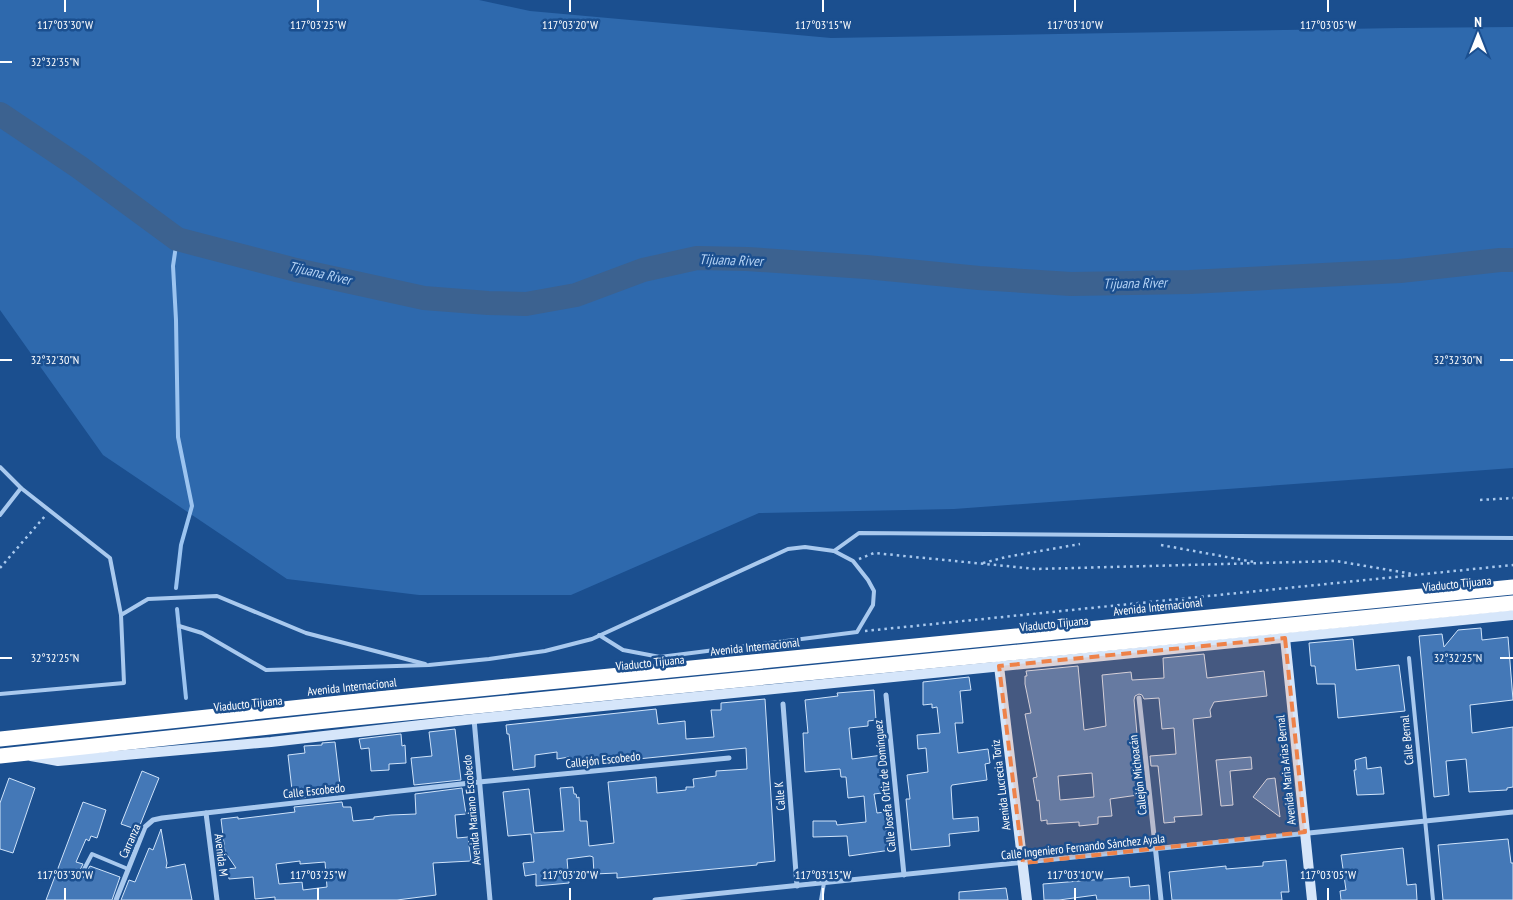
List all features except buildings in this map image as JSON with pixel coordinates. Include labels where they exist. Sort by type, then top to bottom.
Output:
[{"type":"highway","name":"Avenida Internacional","points":[[0,739],[1513,586]]},
{"type":"highway","name":"Viaducto Tijuana","points":[[0,744],[1513,594]]},
{"type":"highway","name":"Viaducto Tijuana","points":[[0,750],[1513,601]]},
{"type":"highway","points":[[0,756],[345,719],[1513,601]]},
{"type":"main road","points":[[20,754],[58,761],[271,742],[474,719],[1513,615]]},
{"type":"main road","name":"Avenida Maria Arias Bernal","points":[[1285,638],[1312,900]]},
{"type":"main road","name":"Avenida Lucrecia Toriz","points":[[999,666],[1027,900]]},
{"type":"street","name":"Calle Josefa Ortiz de Domínguez","points":[[886,695],[904,875]]},
{"type":"street","name":"Callejón Michoacán","points":[[1139,698],[1161,900]]},
{"type":"street","name":"Calle K","points":[[783,704],[798,886]]},
{"type":"street","name":"Avenida Mariano Escobedo","points":[[474,719],[490,900]]},
{"type":"street","name":"Callejón Escobedo","points":[[479,782],[729,758]]},
{"type":"street","name":"Calle Escobedo","points":[[153,820],[479,782]]},
{"type":"street","name":"Calle Ingeniero Fernando Sánchez Ayala","points":[[655,900],[683,899],[1305,832],[1513,812]]},
{"type":"street","name":"Avenida M","points":[[206,813],[217,900]]},
{"type":"street","name":"Carranza","points":[[116,900],[145,827],[153,820]]},
{"type":"lane","points":[[0,467],[21,488],[110,558],[121,615],[124,682],[0,694]]},
{"type":"lane","points":[[0,515],[21,488]]},
{"type":"lane","points":[[834,551],[859,533],[1513,538]]},
{"type":"lane","points":[[179,626],[202,633],[266,670],[429,665],[545,651],[599,635],[788,549],[805,547],[834,551],[853,561],[874,591],[872,605],[857,632],[660,657],[624,650],[599,635]]},
{"type":"lane","points":[[121,615],[148,599],[217,596],[306,633],[429,665]]},
{"type":"lane","name":"Calle Bernal","points":[[1409,658],[1433,900]]},
{"type":"lane","points":[[81,876],[92,854],[128,870]]},
{"type":"lane","points":[[821,900],[824,883]]},
{"type":"path","points":[[1480,500],[1513,498]]},
{"type":"path","points":[[0,568],[49,510]]},
{"type":"path","points":[[982,564],[1006,556],[1089,542]]},
{"type":"path","points":[[1158,544],[1258,563]]},
{"type":"path","points":[[853,561],[874,553],[1036,569],[1336,562],[1418,574]]},
{"type":"path","points":[[857,632],[1513,565]]},
{"type":"highlighted area","points":[[1285,638],[1305,832],[1023,863],[999,666]]},
{"type":"shaded area","points":[[0,0],[479,0],[530,11],[831,38],[1513,27],[1513,468],[954,509],[759,513],[571,595],[419,595],[287,579],[103,455],[0,310]]},
{"type":"waterway","name":"Tijuana River","points":[[0,114],[79,167],[177,239],[296,270],[424,298],[526,304],[576,295],[643,270],[697,258],[747,259],[866,267],[979,278],[1071,284],[1190,282],[1400,271],[1513,260]]},
{"type":"waterway","points":[[176,588],[181,545],[192,506],[178,437],[173,266],[177,239]]},
{"type":"waterway","points":[[177,609],[186,698]]}]
